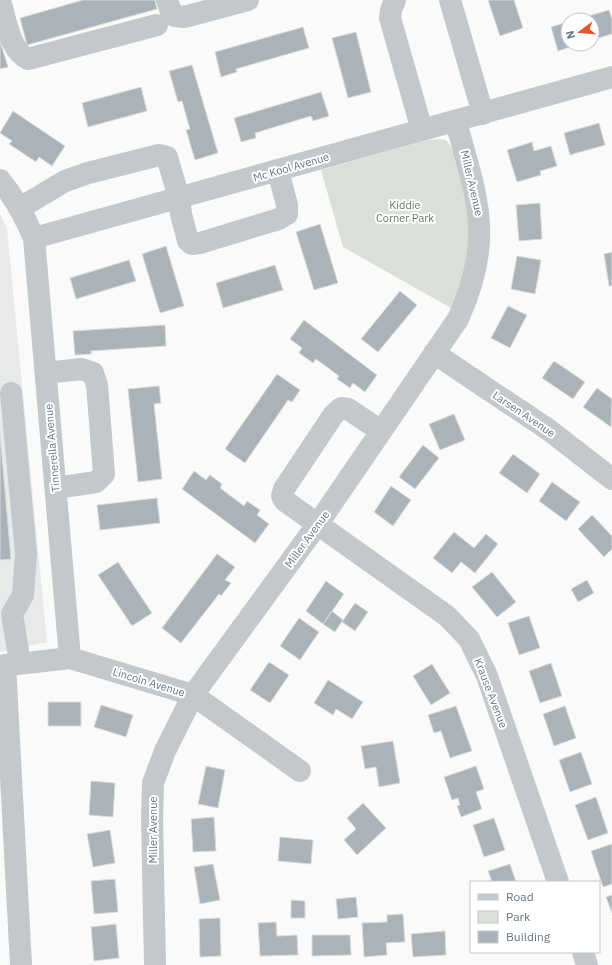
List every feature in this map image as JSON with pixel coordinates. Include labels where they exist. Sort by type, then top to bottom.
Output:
[{"type":"street","points":[[0,0],[15,49],[20,56],[28,59],[157,25]]},
{"type":"street","points":[[167,0],[170,9],[175,16],[184,17],[248,0]]},
{"type":"street","points":[[395,0],[390,18],[422,130]]},
{"type":"street","points":[[450,0],[483,114]]},
{"type":"street","name":"Mc Kool Avenue","points":[[34,238],[422,130],[456,122],[612,77]]},
{"type":"street","name":"Miller Avenue","points":[[155,965],[152,818],[153,783],[165,751],[193,695],[317,526],[458,319],[469,295],[480,247],[480,219],[475,190],[456,122]]},
{"type":"street","points":[[20,208],[65,181],[88,173],[159,155],[167,157],[180,198],[181,214],[188,241],[192,244],[200,243],[279,220],[287,214],[287,205],[278,171]]},
{"type":"street","points":[[0,180],[11,193],[20,208],[34,238]]},
{"type":"street","name":"Tinnerella Avenue","points":[[34,238],[70,658]]},
{"type":"street","name":"Larsen Avenue","points":[[434,353],[549,430],[612,478]]},
{"type":"street","points":[[46,373],[81,369],[93,373],[97,385],[104,459],[104,474],[96,482],[56,488]]},
{"type":"street","points":[[11,393],[26,554],[23,595],[12,614],[8,665],[5,757],[21,965]]},
{"type":"street","name":"Krause Avenue","points":[[381,431],[348,409],[341,408],[334,414],[288,482],[282,496],[285,501],[317,526],[447,616],[469,640],[487,676],[558,881]]},
{"type":"street","name":"Lincoln Avenue","points":[[8,665],[70,658],[193,695],[300,771]]},
{"type":"street","points":[[582,953],[587,965]]},
{"type":"shaded area","points":[[0,214],[7,229],[47,642],[0,652]]},
{"type":"green space","name":"Kiddie Corner Park","points":[[427,140],[446,140],[454,151],[470,211],[469,266],[451,308],[343,247],[321,170]]},
{"type":"building","points":[[83,0],[155,0],[157,9],[27,45],[20,18]]},
{"type":"building","points":[[488,0],[514,0],[523,28],[500,36]]},
{"type":"building","points":[[609,10],[612,19],[612,34],[600,38],[600,13]]},
{"type":"building","points":[[560,24],[560,50],[558,51],[551,27]]},
{"type":"building","points":[[303,27],[309,48],[236,69],[237,72],[221,77],[215,52]]},
{"type":"building","points":[[356,32],[371,92],[348,98],[332,38]]},
{"type":"building","points":[[0,41],[8,67],[0,69]]},
{"type":"building","points":[[192,65],[218,153],[195,160],[186,130],[190,129],[182,101],[178,102],[169,71]]},
{"type":"building","points":[[141,87],[147,111],[88,127],[82,103]]},
{"type":"building","points":[[321,92],[329,116],[313,121],[311,116],[255,133],[256,138],[241,142],[234,118]]},
{"type":"building","points":[[13,111],[65,146],[52,166],[39,157],[36,162],[9,144],[12,141],[0,133]]},
{"type":"building","points":[[599,123],[605,145],[570,155],[564,133]]},
{"type":"building","points":[[532,142],[534,151],[551,146],[557,166],[540,171],[541,175],[517,182],[507,150]]},
{"type":"building","points":[[540,203],[542,239],[519,241],[516,205]]},
{"type":"building","points":[[320,224],[338,283],[314,290],[296,232]]},
{"type":"building","points":[[166,246],[184,306],[160,313],[142,254]]},
{"type":"building","points":[[612,252],[612,286],[609,286],[604,254]]},
{"type":"building","points":[[517,256],[541,260],[535,294],[511,289]]},
{"type":"building","points":[[129,260],[136,281],[76,299],[70,278]]},
{"type":"building","points":[[275,265],[283,290],[223,308],[216,283]]},
{"type":"building","points":[[400,291],[417,305],[378,352],[361,339]]},
{"type":"building","points":[[508,306],[527,315],[510,348],[491,338]]},
{"type":"building","points":[[304,320],[377,375],[365,392],[353,383],[350,388],[337,379],[339,376],[316,359],[313,363],[299,353],[302,348],[290,339]]},
{"type":"building","points":[[165,325],[166,346],[91,351],[91,354],[75,355],[73,331]]},
{"type":"building","points":[[554,361],[585,382],[573,399],[542,378]]},
{"type":"building","points":[[277,374],[300,390],[292,402],[288,400],[245,463],[225,449]]},
{"type":"building","points":[[159,386],[161,403],[154,404],[162,479],[138,482],[128,389]]},
{"type":"building","points":[[597,388],[612,399],[611,427],[583,407]]},
{"type":"building","points":[[454,414],[465,440],[440,450],[429,424]]},
{"type":"building","points":[[0,433],[11,559],[0,560]]},
{"type":"building","points":[[423,445],[439,458],[415,489],[399,477]]},
{"type":"building","points":[[513,454],[540,474],[527,493],[499,473]]},
{"type":"building","points":[[194,471],[206,480],[210,475],[222,484],[220,488],[244,506],[247,501],[260,510],[257,515],[269,524],[255,543],[182,489]]},
{"type":"building","points":[[552,482],[580,502],[566,521],[539,501]]},
{"type":"building","points":[[391,486],[411,500],[393,526],[374,512]]},
{"type":"building","points":[[157,498],[160,523],[100,530],[97,505]]},
{"type":"building","points":[[592,515],[612,536],[612,549],[604,557],[578,529]]},
{"type":"building","points":[[454,532],[474,548],[486,534],[498,544],[475,573],[461,562],[452,573],[433,558]]},
{"type":"building","points":[[217,554],[235,567],[225,580],[231,583],[221,596],[219,594],[181,643],[162,628]]},
{"type":"building","points":[[118,562],[152,613],[132,626],[98,575]]},
{"type":"building","points":[[492,572],[516,602],[497,617],[472,587]]},
{"type":"building","points":[[587,580],[594,593],[578,602],[571,589]]},
{"type":"building","points":[[326,581],[344,594],[323,624],[306,611]]},
{"type":"building","points":[[355,603],[368,612],[355,631],[342,622]]},
{"type":"building","points":[[332,611],[343,620],[335,632],[323,624]]},
{"type":"building","points":[[529,616],[540,648],[519,655],[508,623]]},
{"type":"building","points":[[299,618],[319,632],[300,660],[280,646]]},
{"type":"building","points":[[269,662],[289,675],[270,703],[250,690]]},
{"type":"building","points":[[551,663],[562,696],[540,703],[529,671]]},
{"type":"building","points":[[432,664],[450,693],[431,705],[413,676]]},
{"type":"building","points":[[328,680],[363,702],[352,719],[336,709],[333,715],[314,703]]},
{"type":"building","points":[[48,702],[81,702],[81,726],[48,726]]},
{"type":"building","points":[[101,705],[133,715],[126,737],[94,727]]},
{"type":"building","points":[[456,706],[472,751],[450,758],[441,731],[434,733],[428,715]]},
{"type":"building","points":[[565,706],[576,738],[554,746],[543,714]]},
{"type":"building","points":[[393,741],[400,783],[379,787],[376,767],[365,769],[361,746]]},
{"type":"building","points":[[581,752],[592,784],[570,792],[559,760]]},
{"type":"building","points":[[206,766],[225,770],[218,808],[198,804]]},
{"type":"building","points":[[476,766],[484,789],[476,792],[482,809],[461,817],[457,806],[460,805],[458,798],[452,800],[444,777]]},
{"type":"building","points":[[91,781],[115,783],[113,817],[89,815]]},
{"type":"building","points":[[596,797],[608,833],[588,840],[575,805]]},
{"type":"building","points":[[363,803],[386,828],[357,855],[344,840],[356,829],[347,818]]},
{"type":"building","points":[[214,817],[216,851],[193,852],[191,819]]},
{"type":"building","points":[[494,818],[505,850],[484,857],[473,825]]},
{"type":"building","points":[[110,830],[115,863],[93,867],[87,834]]},
{"type":"building","points":[[280,837],[313,840],[311,864],[278,861]]},
{"type":"building","points":[[612,844],[612,884],[603,887],[591,851]]},
{"type":"building","points":[[213,864],[220,900],[200,904],[194,867]]},
{"type":"building","points":[[510,864],[516,881],[492,881],[488,871]]},
{"type":"building","points":[[115,879],[118,912],[94,914],[91,881]]},
{"type":"building","points":[[612,895],[612,913],[606,897]]},
{"type":"building","points":[[356,897],[358,917],[338,919],[336,899]]},
{"type":"building","points":[[291,900],[305,901],[305,918],[291,918]]},
{"type":"building","points":[[403,914],[405,942],[386,943],[387,955],[364,957],[362,923],[387,922],[387,915]]},
{"type":"building","points":[[220,918],[221,956],[200,957],[199,919]]},
{"type":"building","points":[[276,922],[277,936],[297,935],[298,955],[260,956],[258,923]]},
{"type":"building","points":[[116,924],[119,958],[94,961],[91,927]]},
{"type":"building","points":[[445,931],[446,955],[413,957],[411,934]]},
{"type":"building","points":[[312,935],[350,935],[351,955],[312,956]]}]
